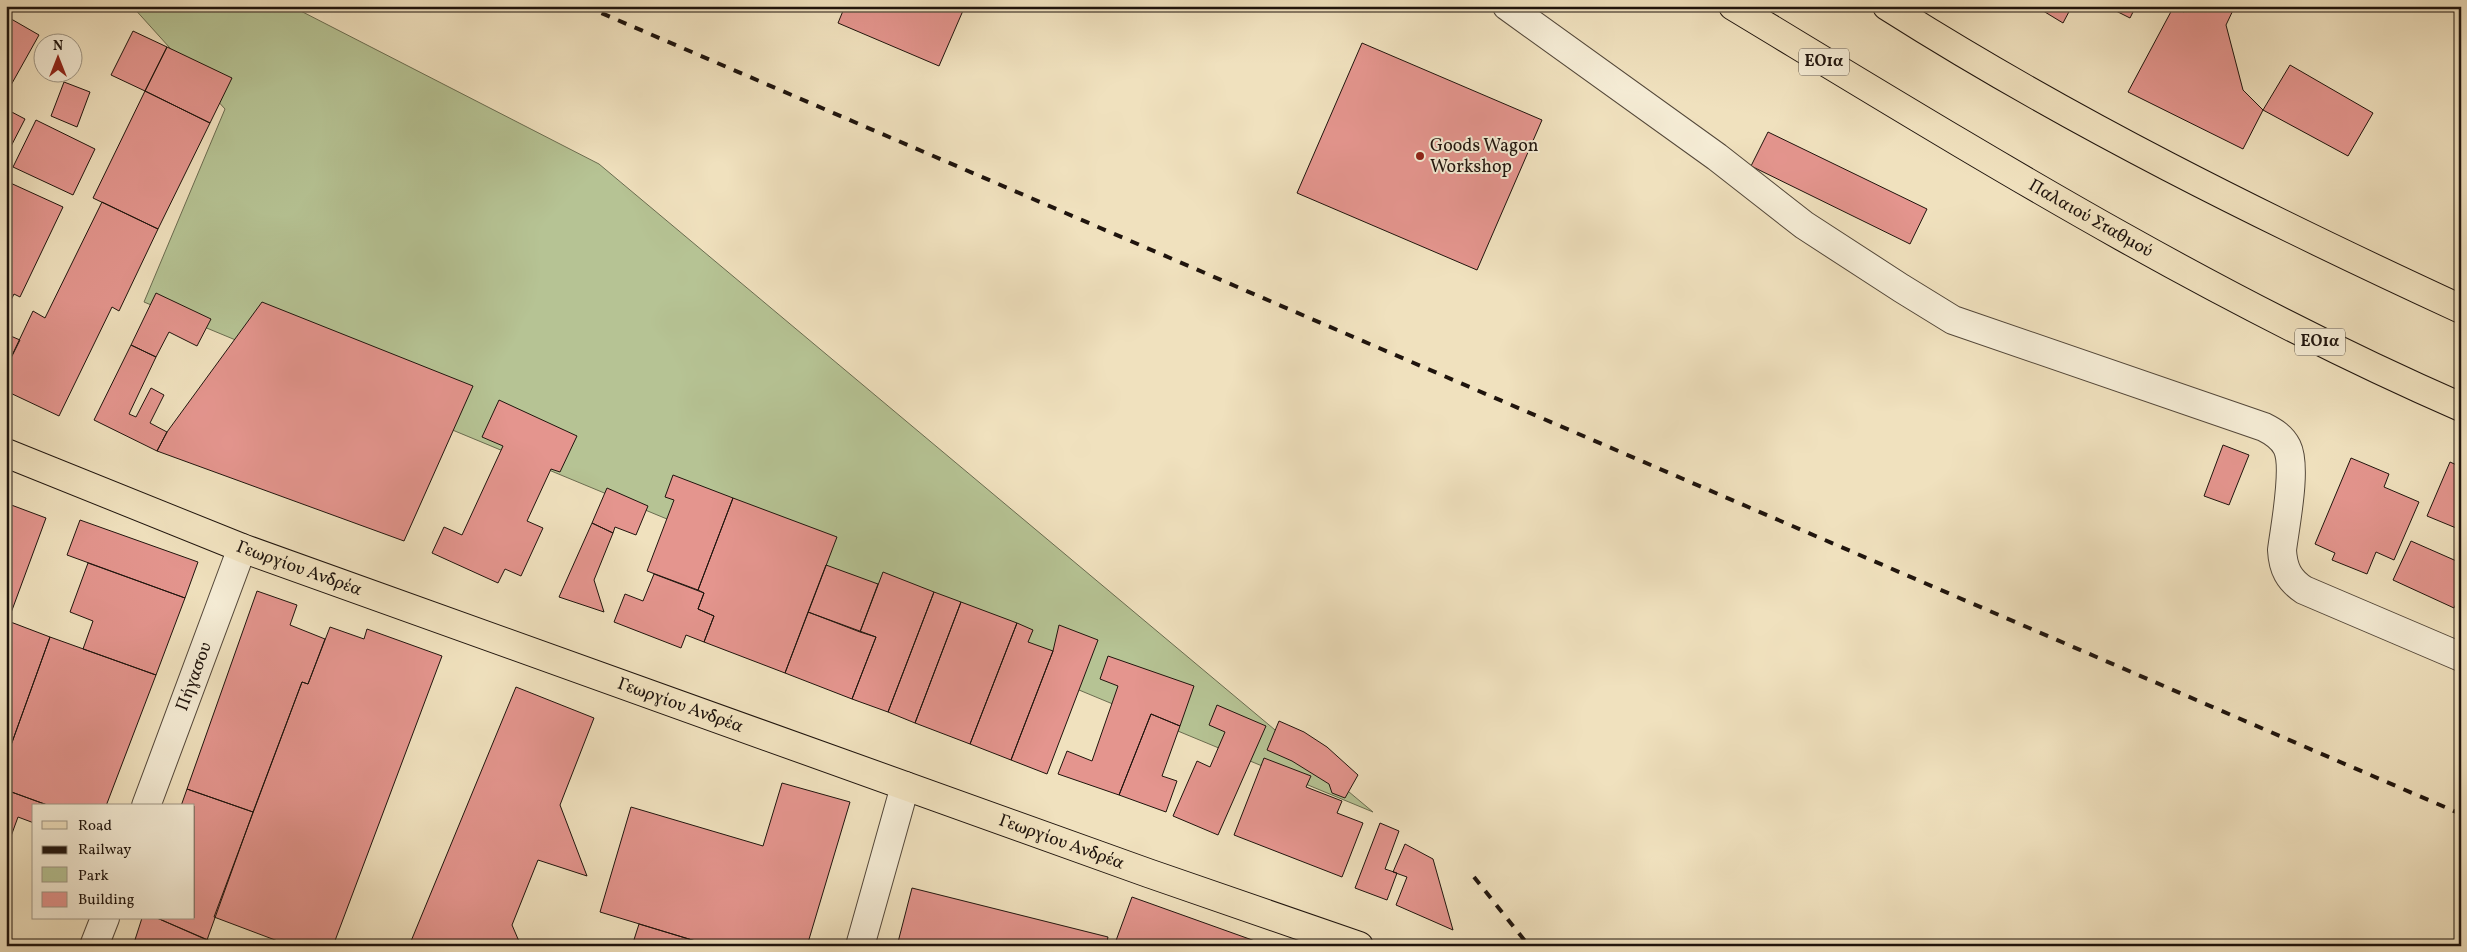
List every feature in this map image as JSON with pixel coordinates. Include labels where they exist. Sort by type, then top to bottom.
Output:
[{"type":"main road","name":"Παλαιού Σταθμού","points":[[1733,6],[1916,118],[2182,270],[2321,343],[2461,407]]},
{"type":"main road","points":[[1887,6],[1956,50],[2228,198],[2461,309]]},
{"type":"main road","name":"Γεωργίου Ανδρέα","points":[[6,453],[242,548],[1359,946]]},
{"type":"street","points":[[1507,6],[1717,157],[1804,225],[1953,320],[2264,426],[2274,432],[2282,439],[2290,458],[2282,562],[2287,574],[2294,583],[2304,590],[2461,657]]},
{"type":"street","name":"Πήγασου","points":[[147,804],[242,548]]},
{"type":"street","points":[[860,946],[906,786]]},
{"type":"street","points":[[94,946],[104,920]]},
{"type":"green space","points":[[132,6],[291,6],[599,164],[1373,812],[144,302],[225,109]]},
{"type":"building","points":[[845,6],[965,6],[939,66],[838,23]]},
{"type":"building","points":[[2035,6],[2072,6],[2063,23]]},
{"type":"building","points":[[2106,6],[2136,6],[2130,18]]},
{"type":"building","points":[[2174,6],[2184,12],[2188,6],[2235,6],[2226,25],[2243,90],[2263,110],[2243,149],[2128,92]]},
{"type":"building","points":[[6,16],[34,32],[32,32],[32,48],[6,94]]},
{"type":"building","points":[[133,31],[167,47],[145,91],[111,75]]},
{"type":"building","name":"Goods Wagon Workshop","points":[[1362,43],[1542,120],[1477,270],[1297,193]]},
{"type":"building","points":[[167,47],[232,78],[210,123],[145,91]]},
{"type":"building","points":[[2290,65],[2373,113],[2348,156],[2263,110]]},
{"type":"building","points":[[64,82],[90,92],[77,127],[51,116]]},
{"type":"building","points":[[145,91],[210,123],[158,229],[93,198]]},
{"type":"building","points":[[6,109],[25,119],[7,154],[6,154]]},
{"type":"building","points":[[36,120],[95,149],[73,195],[13,167]]},
{"type":"building","points":[[1768,132],[1927,209],[1910,244],[1751,166]]},
{"type":"building","points":[[6,181],[63,207],[20,297],[14,294],[6,310]]},
{"type":"building","points":[[102,202],[158,229],[119,311],[112,307],[59,416],[6,391],[6,368],[33,311],[45,318]]},
{"type":"building","points":[[156,293],[211,319],[197,346],[169,332],[156,357],[131,345]]},
{"type":"building","points":[[262,302],[473,386],[404,541],[157,451],[167,432]]},
{"type":"building","points":[[6,334],[20,340],[6,368]]},
{"type":"building","points":[[131,345],[156,357],[129,414],[136,417],[151,388],[164,395],[150,423],[167,432],[157,451],[94,420]]},
{"type":"building","points":[[499,400],[577,436],[560,472],[551,469],[527,521],[543,528],[521,576],[505,569],[498,583],[432,553],[444,527],[462,535],[503,446],[482,437]]},
{"type":"building","points":[[2223,445],[2249,455],[2229,505],[2204,496]]},
{"type":"building","points":[[2351,458],[2389,474],[2384,487],[2419,502],[2394,560],[2376,552],[2367,574],[2332,560],[2335,553],[2315,544]]},
{"type":"building","points":[[2450,462],[2461,467],[2458,483],[2461,486],[2461,530],[2427,516]]},
{"type":"building","points":[[673,475],[733,498],[698,590],[647,571],[674,500],[665,497]]},
{"type":"building","points":[[607,488],[648,506],[636,535],[615,527],[613,533],[592,523]]},
{"type":"building","points":[[733,498],[837,537],[785,673],[704,642],[714,616],[698,609],[704,593],[698,590]]},
{"type":"building","points":[[6,503],[46,518],[8,621],[50,637],[6,759]]},
{"type":"building","points":[[80,520],[198,562],[185,598],[67,555]]},
{"type":"building","points":[[592,523],[613,533],[594,580],[604,612],[559,597]]},
{"type":"building","points":[[2411,541],[2461,563],[2461,593],[2454,608],[2393,580]]},
{"type":"building","points":[[88,563],[185,598],[156,675],[83,649],[93,621],[70,612]]},
{"type":"building","points":[[826,565],[878,584],[860,632],[808,612]]},
{"type":"building","points":[[883,572],[934,592],[888,712],[852,699],[876,637],[860,632]]},
{"type":"building","points":[[654,574],[704,593],[698,609],[714,616],[704,642],[686,635],[681,648],[614,622],[625,594],[643,601]]},
{"type":"building","points":[[257,591],[297,605],[290,625],[325,639],[308,684],[302,682],[253,812],[187,789]]},
{"type":"building","points":[[934,592],[961,602],[915,723],[888,712]]},
{"type":"building","points":[[961,602],[1017,623],[970,744],[915,723]]},
{"type":"building","points":[[808,612],[876,637],[852,699],[785,673]]},
{"type":"building","points":[[1017,623],[1033,630],[1028,642],[1053,651],[1011,760],[970,744]]},
{"type":"building","points":[[1059,625],[1098,640],[1047,774],[1011,760],[1053,651]]},
{"type":"building","points":[[330,627],[364,639],[367,629],[442,656],[333,946],[291,946],[214,917],[302,682],[308,684]]},
{"type":"building","points":[[50,637],[156,675],[107,804],[44,804],[6,790],[6,759]]},
{"type":"building","points":[[1108,656],[1194,686],[1180,726],[1151,714],[1119,795],[1058,774],[1067,751],[1092,761],[1118,686],[1100,679]]},
{"type":"building","points":[[516,687],[594,718],[560,805],[587,876],[538,860],[512,925],[521,946],[409,946]]},
{"type":"building","points":[[1217,705],[1266,726],[1218,835],[1173,816],[1197,761],[1210,767],[1225,732],[1209,725]]},
{"type":"building","points":[[1151,714],[1180,726],[1162,776],[1177,781],[1166,812],[1119,795]]},
{"type":"building","points":[[1279,721],[1304,732],[1327,747],[1358,775],[1345,798],[1332,793],[1329,784],[1292,761],[1267,750]]},
{"type":"building","points":[[1264,758],[1311,776],[1306,787],[1342,801],[1337,813],[1363,823],[1342,877],[1234,835]]},
{"type":"building","points":[[782,783],[850,802],[807,946],[712,946],[600,912],[631,807],[763,846]]},
{"type":"building","points":[[187,789],[253,812],[207,940],[162,920],[195,920],[195,804],[182,804]]},
{"type":"building","points":[[6,790],[44,804],[32,804],[32,822],[18,817],[6,850]]},
{"type":"building","points":[[1380,823],[1399,831],[1385,869],[1397,873],[1387,900],[1355,888]]},
{"type":"building","points":[[1405,844],[1433,859],[1453,930],[1396,905],[1407,877],[1393,872]]},
{"type":"building","points":[[912,888],[1108,937],[1106,946],[897,946]]},
{"type":"building","points":[[1132,897],[1269,946],[1114,946]]},
{"type":"building","points":[[141,920],[162,920],[222,946],[133,946]]},
{"type":"building","points":[[639,924],[712,946],[632,946]]},
{"type":"railway","points":[[585,6],[2461,814]]},
{"type":"railway","points":[[1474,877],[1529,946]]},
{"type":"place","name":"Goods Wagon Workshop","points":[[1420,156]]}]
